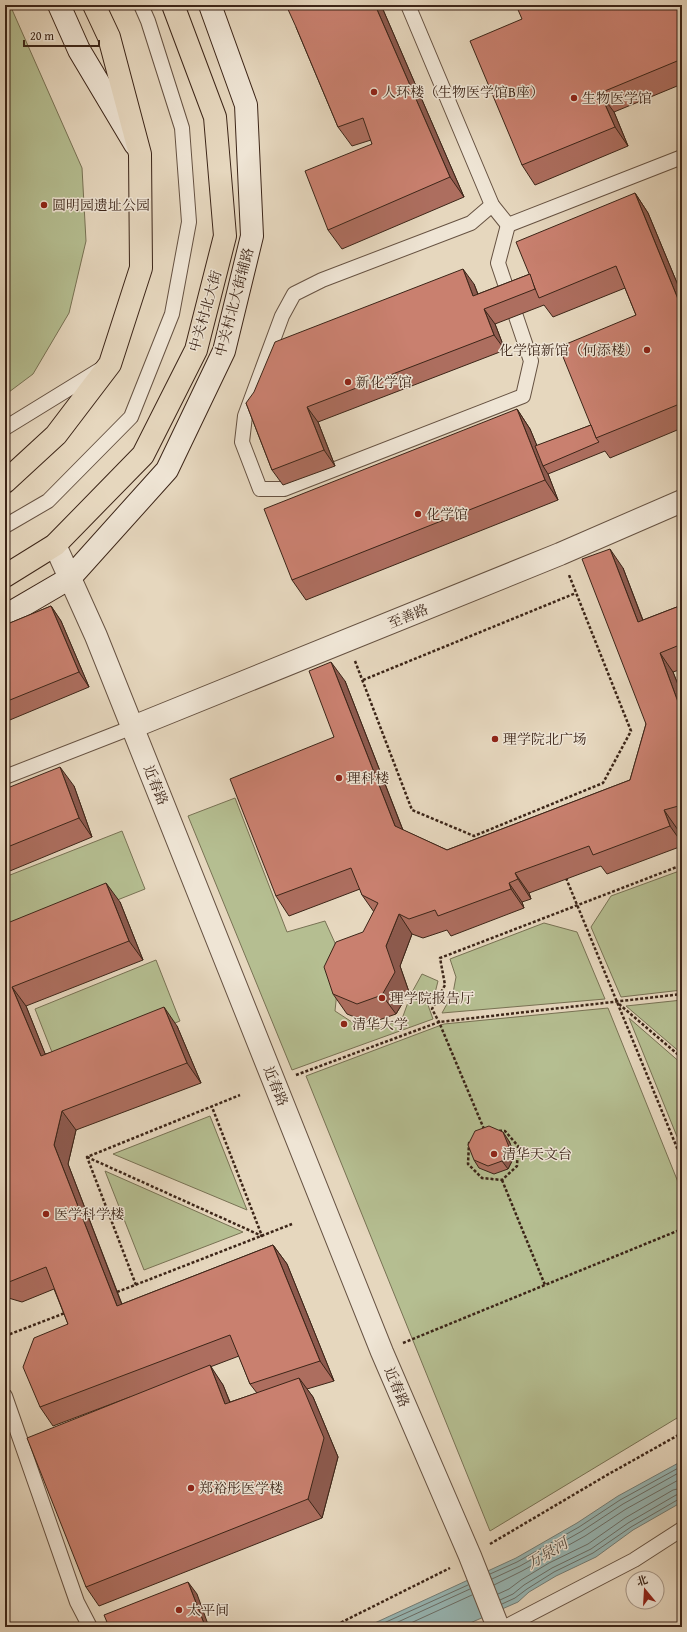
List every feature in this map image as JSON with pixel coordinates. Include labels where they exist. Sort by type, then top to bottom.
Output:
[{"type":"main road","points":[[5,482],[56,435],[110,364],[141,268],[140,154],[109,37],[94,5]]},
{"type":"main road","name":"中关村北大街","points":[[5,576],[55,545],[143,455],[196,350],[225,236],[215,117],[173,5]]},
{"type":"street","points":[[59,5],[79,50],[140,154]]},
{"type":"street","name":"中关村北大街辅路","points":[[5,616],[70,578],[167,470],[224,351],[252,236],[246,105],[210,5]]},
{"type":"street","name":"至善路","points":[[133,727],[560,554],[682,502]]},
{"type":"street","name":"近春路","points":[[55,545],[96,636],[382,1352],[470,1556],[498,1627]]},
{"type":"lane","points":[[5,526],[48,501],[130,417],[172,314],[189,222],[182,128],[148,21],[141,5]]},
{"type":"lane","points":[[408,5],[492,206],[508,225]]},
{"type":"lane","points":[[508,225],[682,157]]},
{"type":"lane","points":[[492,206],[471,223],[322,280],[294,294],[282,316],[245,416],[242,442],[260,489],[284,489],[523,396],[531,362],[498,263],[508,225]]},
{"type":"lane","points":[[5,428],[110,364]]},
{"type":"lane","points":[[5,777],[133,727]]},
{"type":"lane","points":[[5,1396],[77,1602],[90,1627]]},
{"type":"lane","points":[[505,1627],[634,1560],[682,1529]]},
{"type":"path","points":[[347,640],[412,810],[474,836],[603,783],[631,731],[560,554]]},
{"type":"path","points":[[363,680],[576,593]]},
{"type":"path","points":[[540,809],[542,816]]},
{"type":"path","points":[[484,1130],[432,1009],[444,984],[440,958],[682,865]]},
{"type":"path","points":[[566,878],[682,1158]]},
{"type":"path","points":[[275,1083],[438,1022],[617,1003],[682,994]]},
{"type":"path","points":[[617,1003],[682,1058]]},
{"type":"path","points":[[87,1158],[240,1096]]},
{"type":"path","points":[[212,1107],[262,1236]]},
{"type":"path","points":[[484,1130],[505,1131],[518,1146],[517,1166],[502,1180],[482,1178],[468,1164],[469,1143],[484,1130]]},
{"type":"path","points":[[87,1158],[262,1236]]},
{"type":"path","points":[[87,1158],[136,1285]]},
{"type":"path","points":[[502,1180],[545,1285]]},
{"type":"path","points":[[117,1292],[292,1224]]},
{"type":"path","points":[[382,1352],[682,1229]]},
{"type":"path","points":[[5,1336],[65,1313]]},
{"type":"path","points":[[332,1627],[435,1576],[607,1475],[682,1433]]},
{"type":"green space","name":"圆明园遗址公园","points":[[5,5],[10,5],[82,168],[86,241],[69,313],[33,374],[5,395]]},
{"type":"green space","points":[[235,798],[287,932],[325,921],[335,943],[339,972],[335,1011],[358,1026],[378,1029],[402,1019],[411,994],[422,974],[438,981],[434,997],[428,1005],[433,1019],[292,1070],[188,816]]},
{"type":"green space","points":[[122,831],[145,889],[9,943],[5,932],[5,877]]},
{"type":"green space","points":[[682,870],[682,990],[621,997],[591,927],[611,896]]},
{"type":"green space","points":[[544,923],[577,932],[605,999],[442,1013],[453,993],[456,977],[450,959]]},
{"type":"green space","points":[[156,960],[180,1021],[59,1070],[35,1009]]},
{"type":"green space","points":[[682,1000],[682,1054],[626,1006]]},
{"type":"green space","points":[[608,1008],[682,1192],[682,1415],[490,1531],[306,1076],[444,1024]]},
{"type":"green space","points":[[629,1018],[682,1064],[682,1143],[680,1144]]},
{"type":"green space","points":[[210,1116],[247,1210],[113,1154]]},
{"type":"green space","points":[[105,1171],[243,1232],[144,1270]]},
{"type":"water","name":"万泉河","points":[[682,1461],[682,1502],[633,1530],[596,1557],[556,1576],[529,1592],[518,1602],[461,1627],[366,1627],[516,1558],[577,1523],[618,1496]]},
{"type":"building","name":"人环楼（生物医学馆B座）","points":[[286,5],[375,5],[450,177],[328,230],[305,171],[372,144],[363,118],[338,127]]},
{"type":"building","name":"生物医学馆","points":[[516,5],[682,5],[682,59],[600,93],[615,127],[522,165],[470,41],[522,19]]},
{"type":"building","name":"化学馆新馆（何添楼）","points":[[635,193],[682,309],[682,403],[596,438],[559,347],[636,315],[616,266],[539,298],[516,242]]},
{"type":"building","name":"新化学馆","points":[[463,269],[473,296],[530,274],[535,289],[484,309],[494,335],[307,407],[324,450],[272,470],[246,403],[254,392],[275,342]]},
{"type":"building","name":"化学馆","points":[[517,409],[545,480],[292,580],[264,509]]},
{"type":"building","points":[[591,425],[599,442],[543,466],[535,446]]},
{"type":"building","name":"理科楼","points":[[610,549],[638,622],[682,605],[682,644],[660,653],[682,713],[682,805],[664,810],[670,826],[593,855],[589,846],[515,873],[518,879],[509,883],[511,889],[438,916],[435,910],[409,919],[399,914],[386,946],[395,972],[382,995],[357,1004],[333,994],[324,967],[336,942],[363,932],[378,903],[362,895],[351,868],[276,896],[230,779],[334,737],[309,671],[331,662],[395,826],[447,850],[630,780],[646,724],[582,559]]},
{"type":"building","points":[[51,606],[79,672],[5,702],[5,625]]},
{"type":"building","points":[[60,767],[79,818],[5,848],[5,789]]},
{"type":"building","name":"医学科学楼","points":[[106,883],[129,941],[12,987],[41,1056],[164,1007],[187,1063],[62,1111],[54,1145],[117,1306],[273,1245],[320,1361],[250,1384],[230,1335],[40,1407],[23,1367],[34,1338],[68,1324],[46,1267],[9,1282],[5,1281],[5,924]]},
{"type":"building","name":"清华天文台","points":[[489,1126],[503,1132],[509,1147],[502,1161],[488,1166],[474,1160],[468,1145],[475,1131]]},
{"type":"building","name":"郑裕彤医学楼","points":[[210,1365],[225,1404],[299,1378],[324,1438],[308,1499],[86,1587],[27,1438]]},
{"type":"building","points":[[188,1582],[205,1626],[109,1627],[104,1615]]},
{"type":"place","name":"人环楼（生物医学馆B座）","points":[[374,92]]},
{"type":"place","name":"生物医学馆","points":[[574,98]]},
{"type":"place","name":"圆明园遗址公园","points":[[44,205]]},
{"type":"place","name":"化学馆新馆（何添楼）","points":[[647,350]]},
{"type":"place","name":"新化学馆","points":[[348,382]]},
{"type":"place","name":"化学馆","points":[[418,514]]},
{"type":"place","name":"理学院北广场","points":[[495,739]]},
{"type":"place","name":"理科楼","points":[[339,778]]},
{"type":"place","name":"理学院报告厅","points":[[382,998]]},
{"type":"place","name":"清华大学","points":[[344,1024]]},
{"type":"place","name":"清华天文台","points":[[494,1154]]},
{"type":"place","name":"医学科学楼","points":[[46,1214]]},
{"type":"place","name":"郑裕彤医学楼","points":[[191,1488]]},
{"type":"place","name":"太平间","points":[[179,1610]]}]
